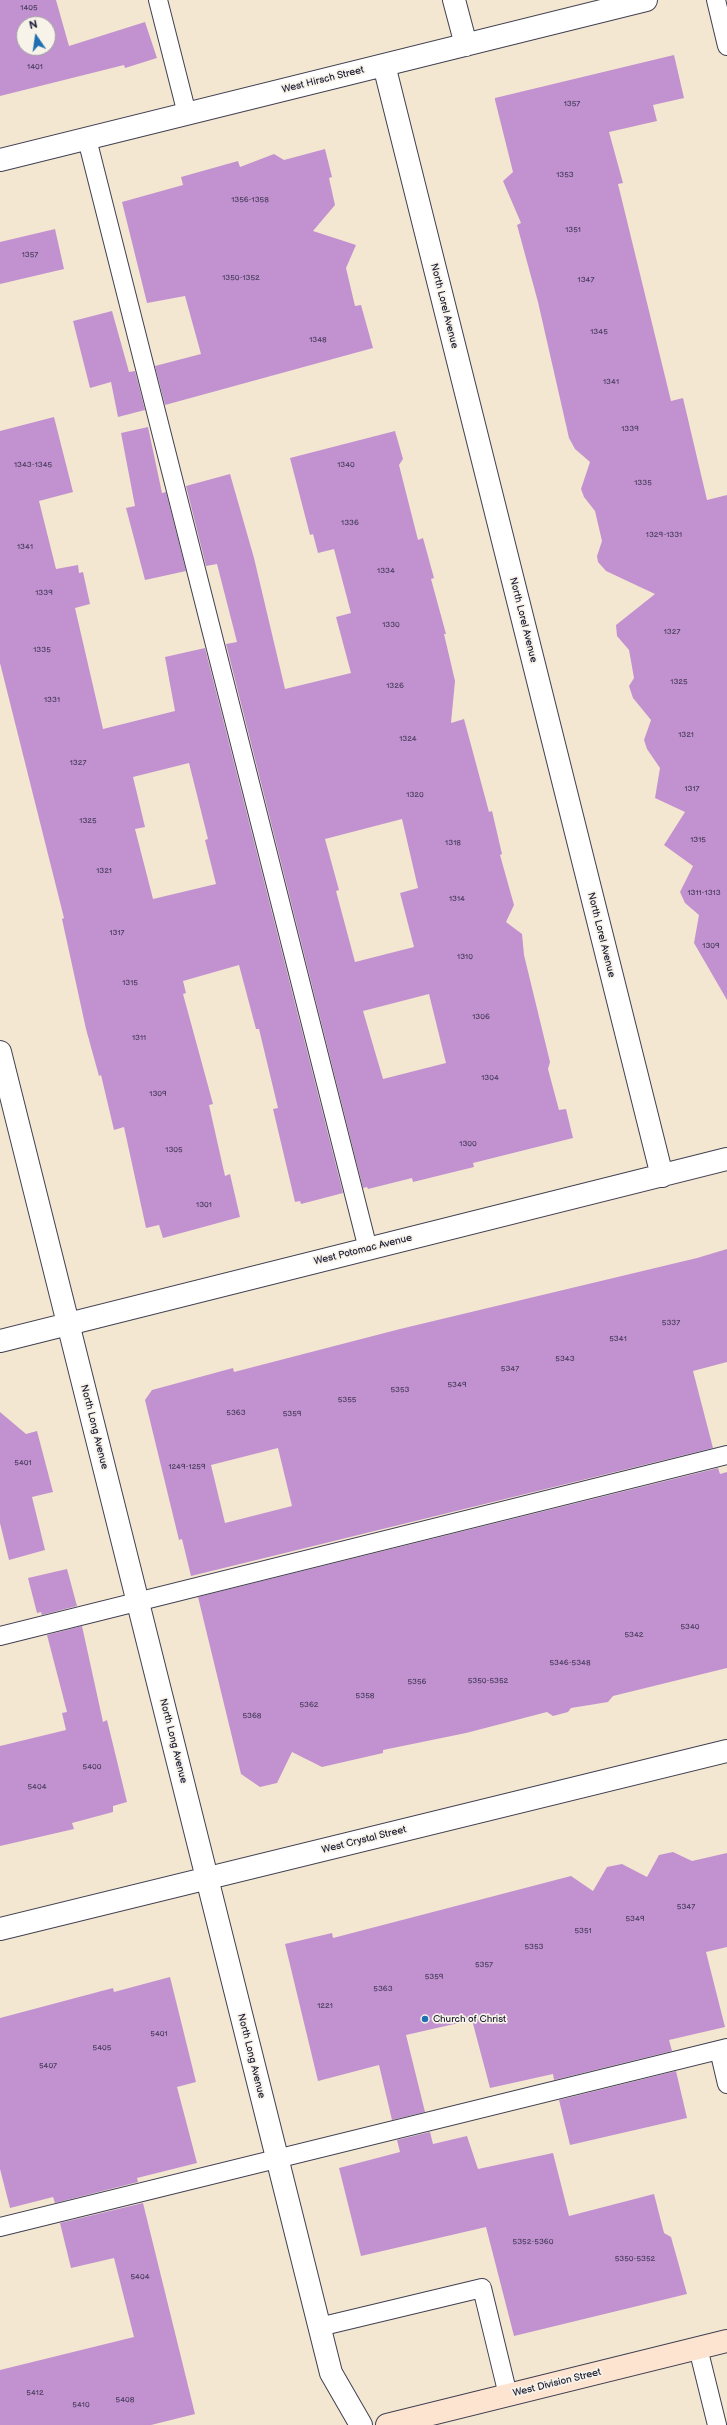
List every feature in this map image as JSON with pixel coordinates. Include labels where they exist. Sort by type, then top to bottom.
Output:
[{"type":"main road","name":"West Division Street","points":[[386,2425],[727,2341]]},
{"type":"street","points":[[454,0],[466,45]]},
{"type":"street","name":"West Hirsch Street","points":[[0,160],[646,0]]},
{"type":"street","name":"North Lorel Avenue","points":[[384,65],[662,1176]]},
{"type":"street","name":"North Long Avenue","points":[[0,1052],[331,2373],[361,2425]]},
{"type":"street","name":"West Potomac Avenue","points":[[0,1341],[727,1159]]},
{"type":"street","name":"West Crystal Street","points":[[0,1929],[727,1751]]},
{"type":"lane","points":[[158,0],[187,114]]},
{"type":"lane","points":[[716,0],[727,46]]},
{"type":"lane","points":[[86,139],[368,1249]]},
{"type":"lane","points":[[0,1636],[727,1455]]},
{"type":"lane","points":[[0,2227],[723,2049],[727,2084]]},
{"type":"lane","points":[[319,2327],[482,2288],[508,2395]]},
{"type":"lane","points":[[698,2348],[717,2425]]},
{"type":"building","points":[[0,0],[56,0],[69,46],[145,22],[157,58],[125,68],[124,65],[0,96]]},
{"type":"building","points":[[674,55],[684,98],[653,105],[657,121],[609,132],[623,183],[618,184],[671,401],[683,398],[707,500],[727,495],[727,1000],[694,943],[699,915],[685,903],[680,892],[693,866],[664,845],[685,812],[655,798],[660,768],[647,749],[644,740],[651,720],[633,698],[629,686],[634,678],[629,650],[617,636],[616,625],[655,594],[606,571],[598,562],[597,556],[602,541],[595,511],[584,497],[581,489],[590,462],[575,449],[569,438],[538,302],[517,225],[521,223],[503,181],[513,172],[495,100],[495,98]]},
{"type":"building","points":[[325,149],[332,177],[329,178],[335,205],[313,231],[356,245],[346,268],[355,306],[361,305],[373,348],[165,405],[155,366],[201,354],[185,296],[147,303],[122,202],[183,185],[181,177],[238,161],[240,167],[274,154],[284,160]]},
{"type":"building","points":[[55,229],[64,269],[0,284],[0,242]]},
{"type":"building","points":[[112,311],[129,372],[135,371],[145,410],[118,417],[111,382],[90,388],[73,321]]},
{"type":"building","points":[[54,417],[73,492],[39,501],[56,569],[78,565],[79,573],[83,572],[90,604],[75,608],[103,729],[175,711],[165,657],[205,648],[343,1193],[301,1204],[300,1201],[295,1202],[273,1109],[278,1108],[259,1029],[256,1029],[239,965],[183,981],[186,993],[183,994],[213,1104],[209,1105],[225,1176],[230,1174],[240,1217],[163,1238],[159,1225],[146,1228],[124,1127],[114,1130],[101,1075],[99,1076],[86,1029],[62,919],[64,918],[0,663],[0,431]],"holes":[[[189,763],[208,839],[205,840],[216,884],[153,899],[135,829],[145,827],[133,777]]]},
{"type":"building","points":[[148,427],[162,493],[166,492],[186,571],[145,580],[126,508],[135,506],[121,433]]},
{"type":"building","points":[[395,431],[403,459],[399,465],[418,540],[423,538],[434,578],[431,579],[446,634],[444,634],[455,681],[451,723],[464,719],[489,812],[492,811],[502,854],[500,855],[514,905],[506,922],[522,934],[524,955],[550,1062],[548,1069],[559,1110],[566,1109],[573,1138],[473,1163],[474,1167],[413,1182],[412,1178],[368,1189],[367,1187],[363,1188],[226,644],[237,642],[217,564],[206,566],[186,486],[230,474],[254,558],[285,689],[351,673],[336,617],[351,613],[334,549],[318,553],[313,534],[310,535],[290,458]],"holes":[[[402,819],[418,888],[400,893],[414,947],[355,962],[336,891],[339,890],[325,839]],[[429,994],[446,1063],[383,1079],[363,1011]]]},
{"type":"building","points":[[727,1249],[727,1362],[693,1371],[713,1448],[191,1576],[182,1539],[179,1540],[145,1400],[152,1390],[233,1368],[234,1372],[400,1329],[697,1258]],"holes":[[[278,1448],[292,1506],[225,1523],[211,1465]]]},
{"type":"building","points":[[0,1412],[26,1434],[37,1431],[53,1492],[32,1497],[45,1550],[9,1560],[0,1523]]},
{"type":"building","points":[[718,1468],[720,1474],[727,1472],[727,1668],[613,1696],[608,1702],[571,1708],[568,1712],[553,1716],[547,1712],[466,1733],[383,1750],[383,1753],[322,1767],[292,1752],[277,1783],[260,1787],[241,1774],[198,1597]]},
{"type":"building","points":[[67,1569],[77,1606],[42,1615],[41,1612],[37,1613],[28,1578]]},
{"type":"building","points":[[82,1626],[103,1722],[107,1720],[127,1802],[113,1806],[113,1812],[72,1823],[74,1829],[0,1846],[0,1746],[66,1730],[62,1713],[67,1712],[47,1635]]},
{"type":"building","points":[[673,1852],[692,1861],[727,1853],[727,1947],[706,1952],[725,2027],[669,2040],[672,2051],[554,2080],[553,2074],[490,2088],[472,2020],[406,2035],[425,2112],[392,2120],[379,2065],[318,2081],[285,1944],[332,1933],[333,1938],[571,1876],[593,1891],[607,1867],[622,1864],[647,1877],[659,1855]]},
{"type":"building","points":[[170,1977],[196,2082],[177,2087],[197,2163],[137,2178],[138,2182],[55,2203],[53,2197],[10,2208],[0,2169],[0,2018],[113,1988],[114,1992]]},
{"type":"building","points":[[676,2071],[687,2118],[570,2145],[559,2100]]},
{"type":"building","points":[[430,2132],[433,2144],[467,2136],[478,2169],[553,2153],[569,2216],[654,2194],[664,2233],[671,2237],[687,2294],[514,2336],[486,2227],[361,2256],[339,2168],[400,2152],[397,2140]]},
{"type":"building","points":[[143,2203],[195,2414],[151,2425],[0,2425],[0,2370],[134,2337],[114,2258],[71,2268],[60,2223]]},
{"type":"place","name":"Church of Christ","points":[[425,2019]]}]
